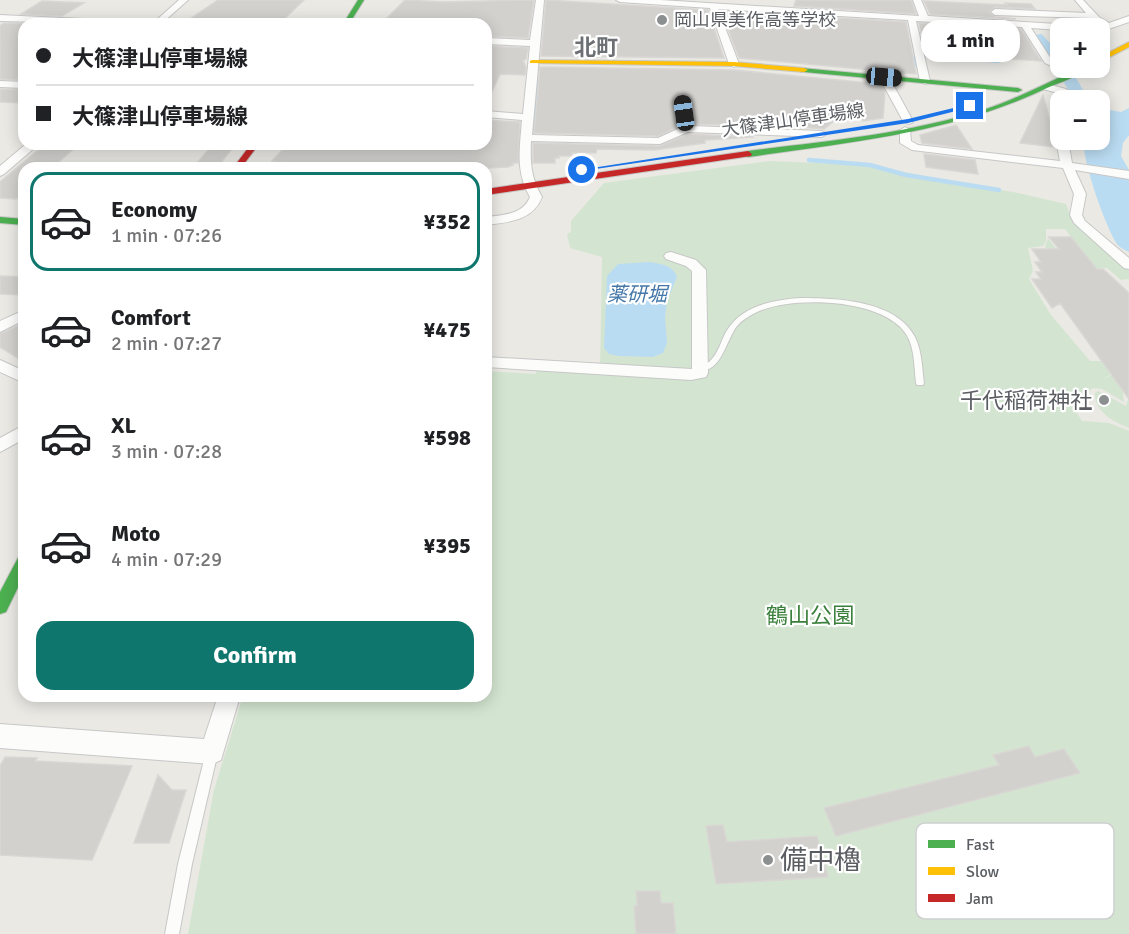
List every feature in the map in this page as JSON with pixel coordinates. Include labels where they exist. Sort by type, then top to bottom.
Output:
[{"type":"main road","points":[[350,18],[361,0]]},
{"type":"main road","points":[[1110,43],[1129,33]]},
{"type":"main road","points":[[1110,54],[1129,44]]},
{"type":"main road","points":[[532,62],[735,64],[1018,90]]},
{"type":"main road","name":"大篠津山停車場線","points":[[492,190],[528,181],[822,134],[907,125],[1018,90],[1050,74]]},
{"type":"main road","name":"大篠津山停車場線","points":[[492,183],[528,181],[965,117],[1001,106],[1065,78]]},
{"type":"main road","points":[[0,210],[18,211]]},
{"type":"main road","points":[[0,220],[18,222]]},
{"type":"main road","points":[[0,607],[18,572]]},
{"type":"street","points":[[163,18],[184,0]]},
{"type":"street","points":[[492,220],[516,216],[529,210],[536,197],[524,167],[532,62],[540,0]]},
{"type":"street","points":[[620,0],[1050,27]]},
{"type":"street","points":[[761,0],[765,10]]},
{"type":"street","points":[[917,0],[925,20]]},
{"type":"street","points":[[1079,0],[1094,16]]},
{"type":"street","points":[[713,6],[735,64]]},
{"type":"street","points":[[995,12],[1094,16]]},
{"type":"street","points":[[0,18],[18,19]]},
{"type":"street","points":[[1110,27],[1129,19]]},
{"type":"street","points":[[912,20],[926,81]]},
{"type":"street","points":[[1025,26],[1050,63]]},
{"type":"street","points":[[492,41],[534,43]]},
{"type":"street","points":[[884,77],[907,125],[906,143],[916,148],[1069,165],[1129,175]]},
{"type":"street","points":[[0,84],[18,85]]},
{"type":"street","points":[[1047,87],[1058,90]]},
{"type":"street","points":[[682,98],[686,129]]},
{"type":"street","points":[[492,114],[527,117]]},
{"type":"street","points":[[526,138],[660,141],[686,129],[822,134]]},
{"type":"street","points":[[0,172],[26,150]]},
{"type":"street","points":[[1065,150],[1080,194],[1076,215],[1080,223],[1129,265]]},
{"type":"street","points":[[492,362],[691,375],[700,373],[699,270],[691,263],[671,256]]},
{"type":"street","points":[[0,327],[18,317]]},
{"type":"street","points":[[0,365],[18,375]]},
{"type":"street","points":[[0,446],[18,435]]},
{"type":"street","points":[[0,736],[212,753],[227,702]]},
{"type":"lane","points":[[700,369],[712,363],[729,333],[739,321],[768,305],[808,300],[850,304],[889,314],[907,328],[915,345],[920,383]]},
{"type":"lane","points":[[172,934],[212,753]]},
{"type":"green space","name":"鶴山公園","points":[[770,161],[865,165],[1066,204],[1073,222],[1129,271],[1129,279],[1121,280],[1107,268],[1088,269],[1129,367],[1099,380],[1129,369],[1128,392],[1123,393],[1124,402],[1102,389],[1093,388],[1089,391],[1088,396],[1071,404],[1082,421],[1109,423],[1129,431],[1129,934],[188,934],[214,790],[241,702],[492,702],[492,371],[536,374],[536,370],[600,374],[602,257],[570,248],[567,234],[571,232],[571,221],[604,183]],"holes":[[[1046,229],[1065,229],[1089,261],[1058,251],[1048,238],[1045,247],[1056,261],[1114,361],[1090,361],[1051,315],[1029,279],[1033,271],[1028,248],[1043,246],[1046,241]]]},
{"type":"green space","points":[[1098,391],[1126,406],[1129,396],[1129,428],[1101,411],[1096,400],[1095,393]]},
{"type":"water","points":[[1042,34],[1050,42],[1050,60],[1034,35]]},
{"type":"water","points":[[1061,78],[1076,78],[1083,90],[1069,90]]},
{"type":"water","points":[[1129,108],[1129,135],[1123,143],[1121,156],[1129,170],[1129,252],[1118,245],[1112,236],[1086,162],[1084,150],[1110,150],[1110,110],[1121,112]]},
{"type":"water","name":"薬研堀","points":[[649,262],[670,268],[677,277],[667,301],[665,317],[667,343],[663,353],[653,357],[609,354],[604,348],[607,276],[618,264]]},
{"type":"building","points":[[218,0],[304,0],[285,18],[191,18]]},
{"type":"building","points":[[405,0],[443,2],[534,0],[528,38],[492,36],[492,18],[387,18]]},
{"type":"building","points":[[546,0],[708,10],[724,58],[541,56]]},
{"type":"building","points":[[796,0],[911,0],[916,14],[794,6]]},
{"type":"building","points":[[42,1],[84,3],[62,16],[21,14]]},
{"type":"building","points":[[924,1],[1031,4],[1035,9],[995,7],[989,12],[995,17],[1016,19],[930,14]]},
{"type":"building","points":[[721,11],[906,22],[916,74],[739,58]]},
{"type":"building","points":[[4,23],[18,24],[18,80],[0,79],[0,26]]},
{"type":"building","points":[[919,23],[1021,29],[1041,61],[926,53]]},
{"type":"building","points":[[492,46],[528,48],[526,59],[523,61],[526,67],[525,75],[500,74],[492,92]]},
{"type":"building","points":[[540,67],[734,70],[880,84],[885,92],[883,118],[863,121],[858,102],[824,129],[754,123],[756,126],[693,124],[689,98],[681,93],[675,98],[678,127],[658,136],[534,133]]},
{"type":"building","points":[[0,89],[18,90],[18,103],[0,102]]},
{"type":"building","points":[[1043,95],[1050,120],[1050,147],[1020,143]]},
{"type":"building","points":[[492,120],[520,122],[518,163],[513,163],[508,167],[492,168],[492,162],[272,161],[282,150],[492,150]]},
{"type":"building","points":[[956,125],[972,149],[922,143],[920,135]]},
{"type":"building","points":[[688,134],[754,137],[705,140],[705,143],[654,150],[597,149],[596,153],[572,153],[572,156],[559,156],[555,158],[555,163],[533,163],[533,143],[660,146]]},
{"type":"building","points":[[38,150],[72,150],[59,162],[24,162]]},
{"type":"building","points":[[208,150],[231,150],[222,162],[198,162]]},
{"type":"building","points":[[924,154],[975,160],[978,174],[926,167]]},
{"type":"building","points":[[18,167],[18,197],[0,198],[0,182]]},
{"type":"building","points":[[1049,237],[1071,237],[1097,269],[1103,269],[1129,293],[1129,399],[1060,303],[1052,308],[1032,279],[1041,279],[1036,272],[1042,272],[1035,262],[1041,262],[1032,249],[1059,249]]},
{"type":"building","points":[[0,276],[18,277],[18,295],[0,294]]},
{"type":"building","points":[[18,325],[18,358],[0,347],[0,334]]},
{"type":"building","points":[[1029,746],[1035,757],[1064,749],[1080,773],[836,836],[824,808],[999,765],[993,755]]},
{"type":"building","points":[[5,757],[37,758],[35,761],[132,766],[92,860],[0,855],[0,766]]},
{"type":"building","points":[[158,775],[172,790],[186,790],[169,843],[134,843]]},
{"type":"building","name":"備中櫓","points":[[723,825],[727,842],[817,836],[828,877],[716,884],[706,826]]},
{"type":"building","points":[[636,891],[660,891],[661,903],[673,903],[676,934],[636,934],[634,906],[637,906]]},
{"type":"waterway","points":[[917,52],[926,55],[998,61]]},
{"type":"waterway","points":[[915,58],[917,65]]},
{"type":"waterway","points":[[535,108],[538,83]]},
{"type":"waterway","points":[[533,132],[536,106]]},
{"type":"waterway","points":[[809,160],[870,165],[906,175],[999,190]]},
{"type":"traffic: fast","points":[[350,18],[361,0]]},
{"type":"traffic: fast","points":[[804,70],[1018,90]]},
{"type":"traffic: fast","points":[[748,154],[863,138],[947,122],[1003,105],[1063,78]]},
{"type":"traffic: fast","points":[[0,220],[18,222]]},
{"type":"traffic: fast","points":[[0,607],[18,572]]},
{"type":"traffic: slow","points":[[1110,54],[1129,44]]},
{"type":"traffic: slow","points":[[532,62],[734,64],[804,70]]},
{"type":"traffic: jam","points":[[242,162],[250,150]]},
{"type":"traffic: jam","points":[[492,191],[748,154]]},
{"type":"place","name":"岡山県美作高等学校","points":[[662,20]]},
{"type":"place","name":"千代稲荷神社","points":[[1104,400]]},
{"type":"place","name":"備中櫓","points":[[768,860]]},
{"type":"district","name":"北町","points":[[596,47]]},
{"type":"route","points":[[582,170],[908,121],[953,112],[970,106]]}]
